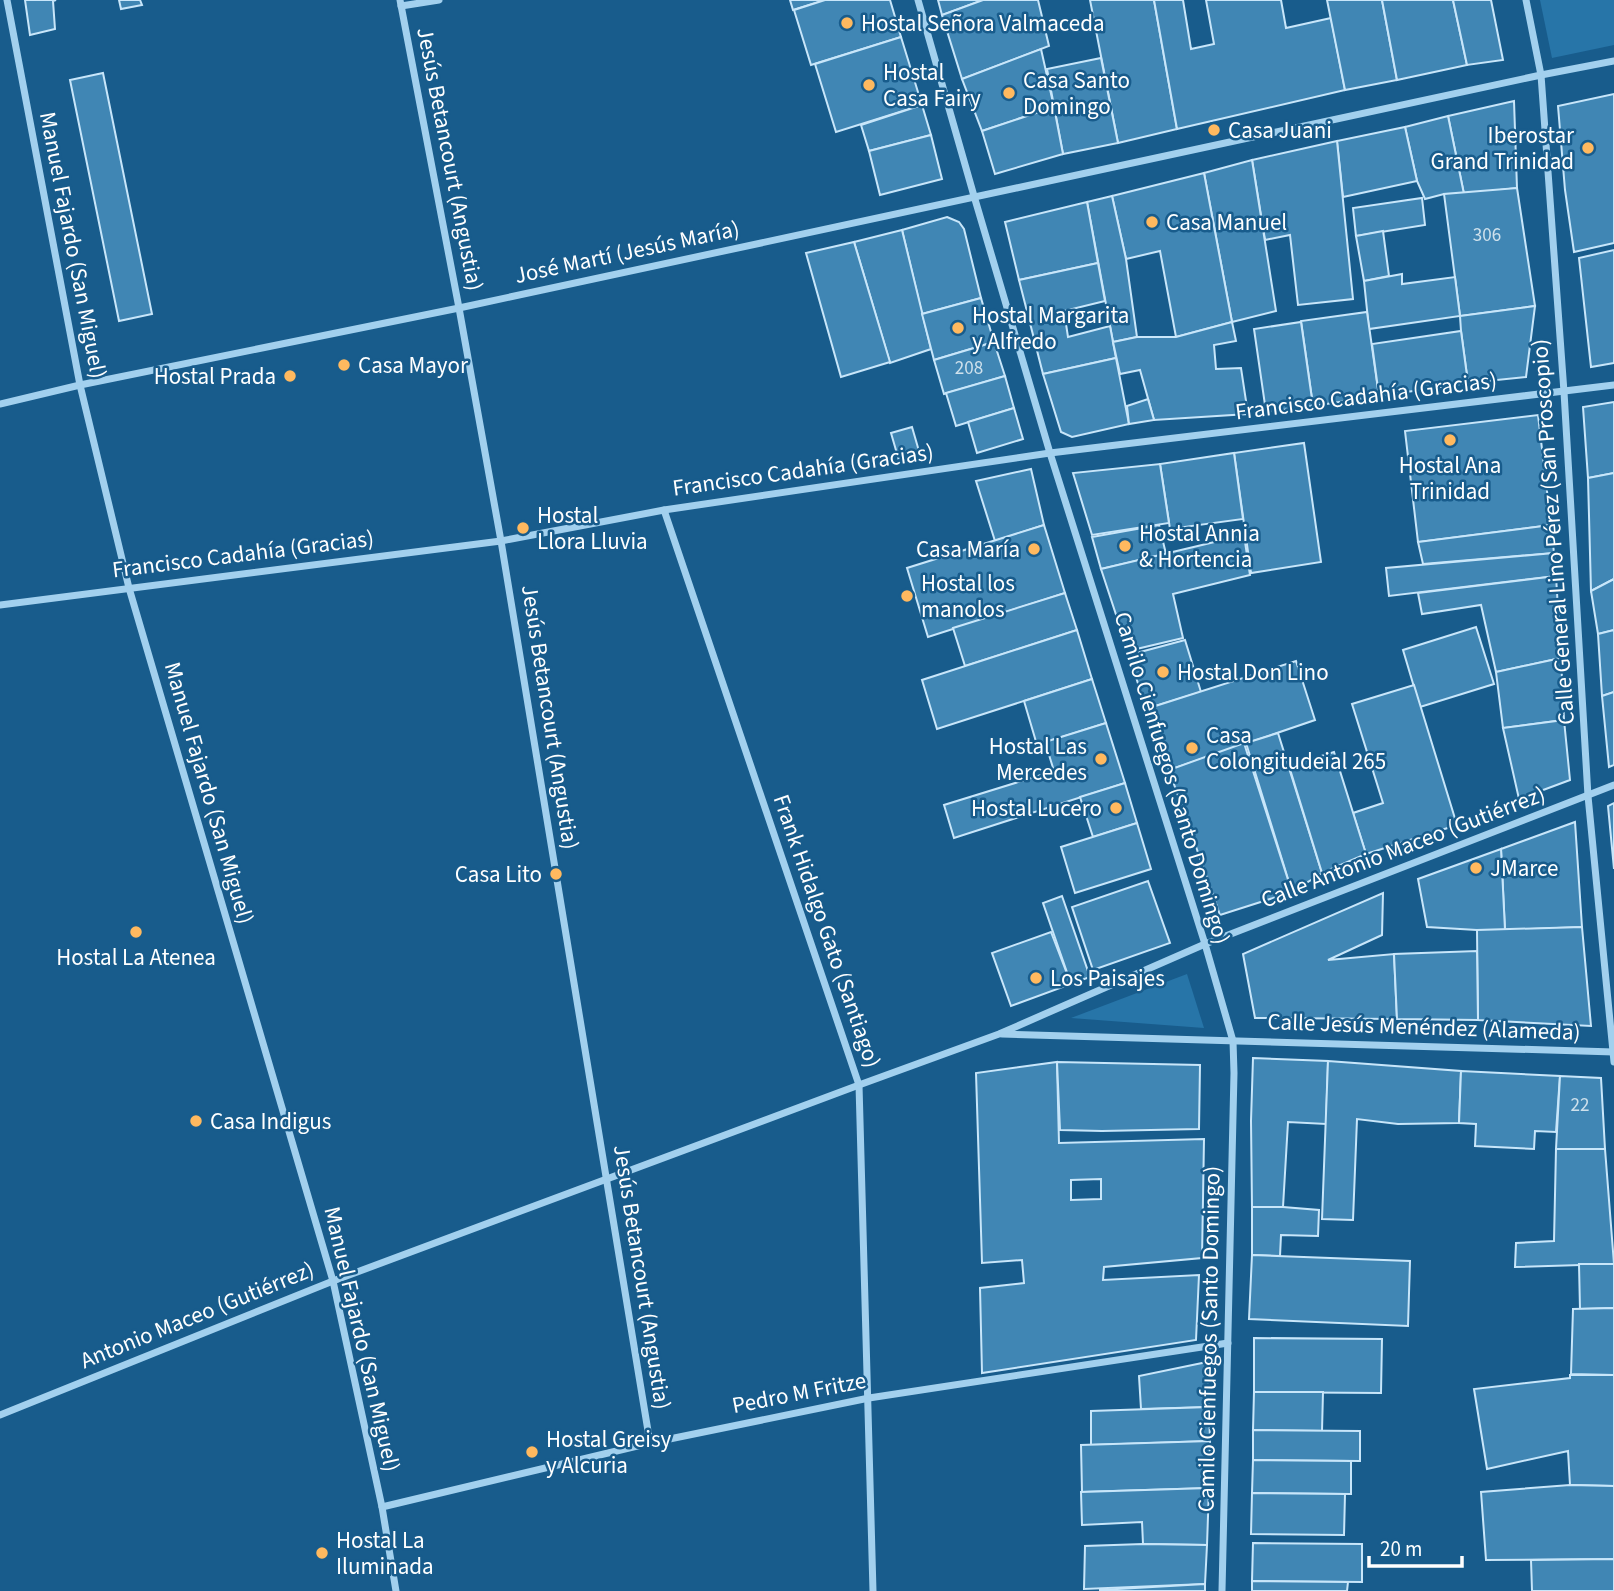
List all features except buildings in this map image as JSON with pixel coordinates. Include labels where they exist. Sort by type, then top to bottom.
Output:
[{"type":"street","name":"Manuel Fajardo (San Miguel)","points":[[7,0],[80,384],[129,588],[333,1281],[382,1507],[396,1591]]},
{"type":"street","points":[[401,3],[439,0]]},
{"type":"street","name":"Camilo Cienfuegos (Santo Domingo)","points":[[918,0],[1050,453],[1233,1041],[1223,1591]]},
{"type":"street","name":"Calle General Lino Pérez (San Proscopio)","points":[[1525,0],[1541,75],[1564,392],[1588,796],[1614,1062]]},
{"type":"street","name":"Jesús Betancourt (Angustia)","points":[[401,3],[460,307],[501,541],[650,1443]]},
{"type":"street","name":"José Martí (Jesús María)","points":[[0,404],[80,384],[460,307],[1614,61]]},
{"type":"street","name":"Francisco Cadahía (Gracias)","points":[[0,606],[501,541],[664,510],[1050,453],[1614,385]]},
{"type":"street","name":"Frank Hidalgo Gato (Santiago)","points":[[664,510],[859,1085],[873,1591]]},
{"type":"street","name":"Calle Antonio Maceo (Gutiérrez)","points":[[999,1034],[1205,944],[1614,785]]},
{"type":"street","name":"Antonio Maceo (Gutiérrez)","points":[[0,1415],[333,1281],[999,1034]]},
{"type":"street","name":"Calle Jesús Menéndez (Alameda)","points":[[999,1034],[1613,1052]]},
{"type":"street","name":"Pedro M Fritze","points":[[382,1507],[650,1443],[869,1398],[1228,1342]]},
{"type":"shaded area","points":[[1540,0],[1614,0],[1614,45],[1552,58]]},
{"type":"shaded area","points":[[1187,974],[1204,1028],[1071,1018]]},
{"type":"place","name":"Hostal Señora Valmaceda","points":[[847,23]]},
{"type":"place","name":"Hostal Casa Fairy","points":[[869,85]]},
{"type":"place","name":"Casa Santo Domingo","points":[[1009,93]]},
{"type":"place","name":"Casa Juani","points":[[1214,130]]},
{"type":"place","name":"Iberostar Grand Trinidad","points":[[1588,148]]},
{"type":"place","name":"Casa Manuel","points":[[1152,222]]},
{"type":"place","name":"Hostal Margarita y Alfredo","points":[[958,328]]},
{"type":"place","name":"Casa Mayor","points":[[344,365]]},
{"type":"place","name":"Hostal Prada","points":[[290,376]]},
{"type":"place","name":"Hostal Ana Trinidad","points":[[1450,440]]},
{"type":"place","name":"Hostal Llora Lluvia","points":[[523,528]]},
{"type":"place","name":"Hostal Annia & Hortencia","points":[[1125,546]]},
{"type":"place","name":"Casa María","points":[[1034,549]]},
{"type":"place","name":"Hostal los manolos","points":[[907,596]]},
{"type":"place","name":"Hostal Don Lino","points":[[1163,672]]},
{"type":"place","name":"Casa Colongitudeial 265","points":[[1192,748]]},
{"type":"place","name":"Hostal Las Mercedes","points":[[1101,759]]},
{"type":"place","name":"Hostal Lucero","points":[[1116,808]]},
{"type":"place","name":"JMarce","points":[[1476,868]]},
{"type":"place","name":"Casa Lito","points":[[556,874]]},
{"type":"place","name":"Hostal La Atenea","points":[[136,932]]},
{"type":"place","name":"Los Paisajes","points":[[1036,978]]},
{"type":"place","name":"Casa Indigus","points":[[196,1121]]},
{"type":"place","name":"Hostal Greisy y Alcuria","points":[[532,1452]]},
{"type":"place","name":"Hostal La Iluminada","points":[[322,1553]]}]
